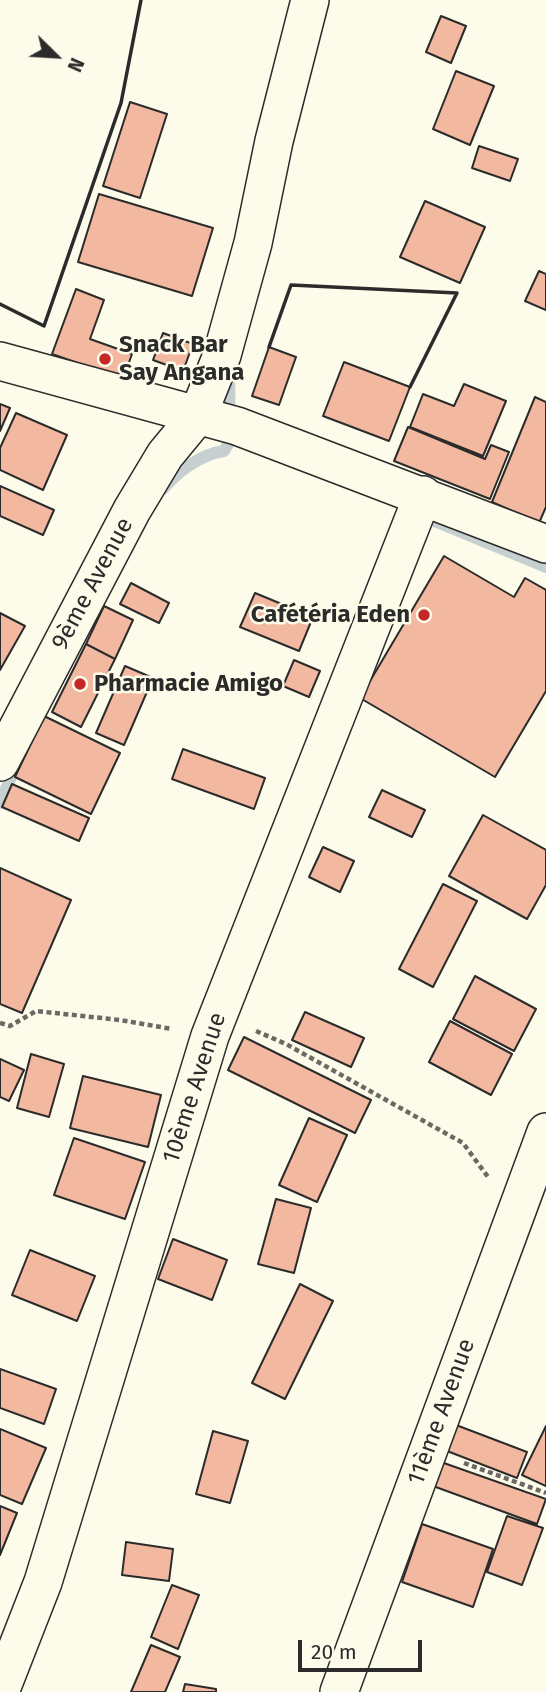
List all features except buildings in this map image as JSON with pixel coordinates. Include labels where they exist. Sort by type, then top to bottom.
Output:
[{"type":"street","name":"9ème Avenue","points":[[0,762],[132,510],[165,455],[220,421],[222,355],[250,256],[274,141],[310,0]]},
{"type":"street","points":[[1,360],[220,421],[417,510],[546,544]]},
{"type":"street","name":"10ème Avenue","points":[[0,1692],[55,1546],[209,1036],[417,510]]},
{"type":"street","name":"11ème Avenue","points":[[339,1692],[546,1132]]},
{"type":"path","points":[[0,1023],[10,1026],[36,1011],[120,1020],[209,1036],[250,1029],[297,1049],[463,1143],[507,1202],[512,1221]]},
{"type":"waterway","points":[[163,489],[190,465],[224,451],[230,441],[229,370]]},
{"type":"waterway","points":[[420,515],[546,567]]},
{"type":"waterway","points":[[0,803],[18,761]]},
{"type":"wall","points":[[0,304],[44,326],[121,103],[141,0]]},
{"type":"wall","points":[[269,347],[291,285],[457,293],[410,387]]},
{"type":"place","name":"Snack Bar Say Angana","points":[[105,359]]},
{"type":"place","name":"Cafétéria Eden","points":[[424,615]]},
{"type":"place","name":"Pharmacie Amigo","points":[[80,684]]}]
